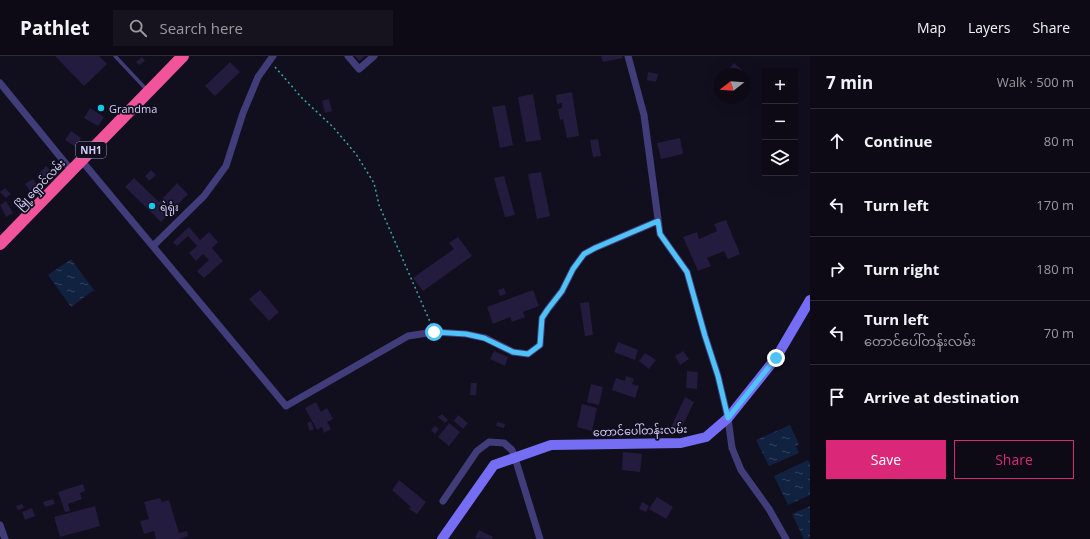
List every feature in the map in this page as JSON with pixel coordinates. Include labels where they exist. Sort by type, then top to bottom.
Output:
[{"type":"highway","name":"မြို့ရှောင်လမ်း","points":[[0,244],[183,56]]},
{"type":"street","points":[[348,56],[359,69],[374,56]]},
{"type":"street","points":[[628,56],[644,115],[660,234],[687,272],[718,376],[728,418],[732,448],[741,470],[769,509],[786,539]]},
{"type":"street","points":[[153,246],[204,196],[226,166],[243,113],[258,76],[271,58]]},
{"type":"street","points":[[0,83],[71,170]]},
{"type":"street","points":[[81,160],[286,406],[408,336],[434,332],[466,334],[484,338],[513,352],[528,354],[540,345],[542,318],[562,291],[573,269],[584,254],[658,221]]},
{"type":"street","name":"တောင်ပေါ်တန်းလမ်း","points":[[442,539],[494,466],[551,444],[681,443],[706,437],[728,418],[776,358],[810,300]]},
{"type":"street","points":[[443,501],[477,451],[489,442],[504,443],[512,450],[540,539]]},
{"type":"street","points":[[0,525],[5,539]]},
{"type":"lane","points":[[115,56],[148,92]]},
{"type":"path","points":[[271,58],[302,98],[333,127],[356,154],[374,183],[379,205],[434,332]]},
{"type":"water","points":[[71,259],[94,290],[71,307],[48,275]]},
{"type":"water","points":[[790,425],[799,444],[796,446],[799,453],[769,466],[756,440]]},
{"type":"water","points":[[808,460],[810,464],[810,495],[788,505],[774,476]]},
{"type":"water","points":[[810,506],[810,538],[804,539],[792,514]]},
{"type":"building","points":[[55,56],[99,56],[107,64],[84,86]]},
{"type":"building","points":[[355,56],[365,56],[359,61]]},
{"type":"building","points":[[601,56],[622,56],[623,58],[603,62]]},
{"type":"building","points":[[142,57],[145,61],[139,65],[136,62]]},
{"type":"building","points":[[230,62],[240,72],[215,96],[205,86]]},
{"type":"building","points":[[734,63],[740,68],[730,68]]},
{"type":"building","points":[[648,72],[658,74],[656,82],[647,80]]},
{"type":"building","points":[[572,92],[579,136],[567,138],[563,119],[560,120],[558,109],[562,108],[562,103],[557,104],[556,95]]},
{"type":"building","points":[[533,94],[541,140],[526,142],[518,97]]},
{"type":"building","points":[[329,99],[332,111],[325,113],[322,101]]},
{"type":"building","points":[[505,105],[513,145],[500,148],[492,107]]},
{"type":"building","points":[[90,108],[104,117],[98,126],[84,118]]},
{"type":"building","points":[[71,131],[81,138],[76,147],[65,140]]},
{"type":"building","points":[[680,138],[683,154],[661,159],[657,143]]},
{"type":"building","points":[[598,139],[601,156],[593,157],[590,140]]},
{"type":"building","points":[[46,166],[53,173],[45,180],[39,173]]},
{"type":"building","points":[[151,170],[156,175],[149,181],[145,176]]},
{"type":"building","points":[[541,172],[550,216],[537,219],[528,174]]},
{"type":"building","points":[[504,176],[515,215],[505,217],[494,178]]},
{"type":"building","points":[[134,178],[159,202],[177,183],[188,194],[161,222],[125,187]]},
{"type":"building","points":[[33,179],[41,190],[33,195],[25,184]]},
{"type":"building","points":[[5,188],[11,194],[6,198],[0,192]]},
{"type":"building","points":[[6,201],[13,213],[6,217],[0,205]]},
{"type":"building","points":[[726,220],[740,254],[728,259],[724,251],[707,258],[711,266],[698,271],[683,237],[697,232],[699,239],[717,231],[714,224]]},
{"type":"building","points":[[189,227],[200,240],[209,232],[218,242],[212,248],[223,261],[204,278],[197,271],[209,260],[203,254],[196,261],[189,253],[197,246],[188,236],[177,246],[173,242]]},
{"type":"building","points":[[458,237],[472,256],[423,291],[413,278],[454,249],[449,243]]},
{"type":"building","points":[[504,288],[506,294],[500,296],[498,290]]},
{"type":"building","points":[[260,290],[279,312],[269,321],[249,299]]},
{"type":"building","points":[[533,290],[539,306],[523,312],[525,317],[512,322],[510,317],[493,324],[487,307]]},
{"type":"building","points":[[589,302],[593,335],[585,336],[580,303]]},
{"type":"building","points":[[618,342],[638,350],[635,360],[614,352]]},
{"type":"building","points":[[494,351],[508,357],[505,366],[490,359]]},
{"type":"building","points":[[683,351],[689,359],[680,365],[675,356]]},
{"type":"building","points":[[645,353],[656,360],[649,369],[639,361]]},
{"type":"building","points":[[687,371],[698,372],[697,389],[686,388]]},
{"type":"building","points":[[626,376],[634,379],[632,384],[639,386],[635,398],[612,390],[616,378],[625,381]]},
{"type":"building","points":[[471,383],[477,383],[476,395],[470,395]]},
{"type":"building","points":[[591,384],[603,387],[599,405],[587,402]]},
{"type":"building","points":[[685,397],[694,402],[680,431],[671,427]]},
{"type":"building","points":[[316,402],[321,412],[327,408],[333,419],[327,422],[331,429],[324,433],[322,427],[317,430],[305,408]]},
{"type":"building","points":[[582,404],[597,408],[592,431],[577,427]]},
{"type":"building","points":[[442,414],[448,420],[445,423],[438,417]]},
{"type":"building","points":[[458,415],[468,423],[463,429],[454,421]]},
{"type":"building","points":[[311,421],[314,429],[310,431],[307,423]]},
{"type":"building","points":[[497,422],[505,424],[504,428],[496,426]]},
{"type":"building","points":[[449,423],[460,432],[449,446],[438,437]]},
{"type":"building","points":[[435,426],[439,429],[435,434],[431,430]]},
{"type":"building","points":[[623,452],[642,454],[640,472],[622,470]]},
{"type":"building","points":[[399,480],[426,502],[417,514],[409,509],[411,507],[392,490]]},
{"type":"building","points":[[83,484],[85,491],[80,493],[82,499],[68,504],[70,511],[65,512],[58,492]]},
{"type":"building","points":[[657,497],[673,507],[666,519],[649,509]]},
{"type":"building","points":[[160,498],[162,502],[169,500],[179,533],[187,531],[188,536],[179,539],[156,539],[154,531],[144,534],[140,521],[149,519],[144,502]]},
{"type":"building","points":[[53,499],[55,504],[45,507],[43,502]]},
{"type":"building","points":[[642,502],[649,506],[646,512],[639,509]]},
{"type":"building","points":[[22,504],[24,508],[18,510],[16,506]]},
{"type":"building","points":[[95,506],[100,526],[60,537],[54,517]]},
{"type":"building","points":[[32,508],[35,516],[25,520],[22,512]]},
{"type":"building","points":[[479,530],[493,537],[492,539],[475,538]]},
{"type":"place","name":"Grandma","points":[[101,108]]},
{"type":"place","name":"ရဲရုံး","points":[[152,206]]},
{"type":"route","points":[[434,332],[466,334],[484,338],[513,352],[528,354],[540,345],[542,318],[562,291],[573,269],[584,254],[658,221],[660,234],[687,272],[718,376],[728,418],[776,358]]}]
